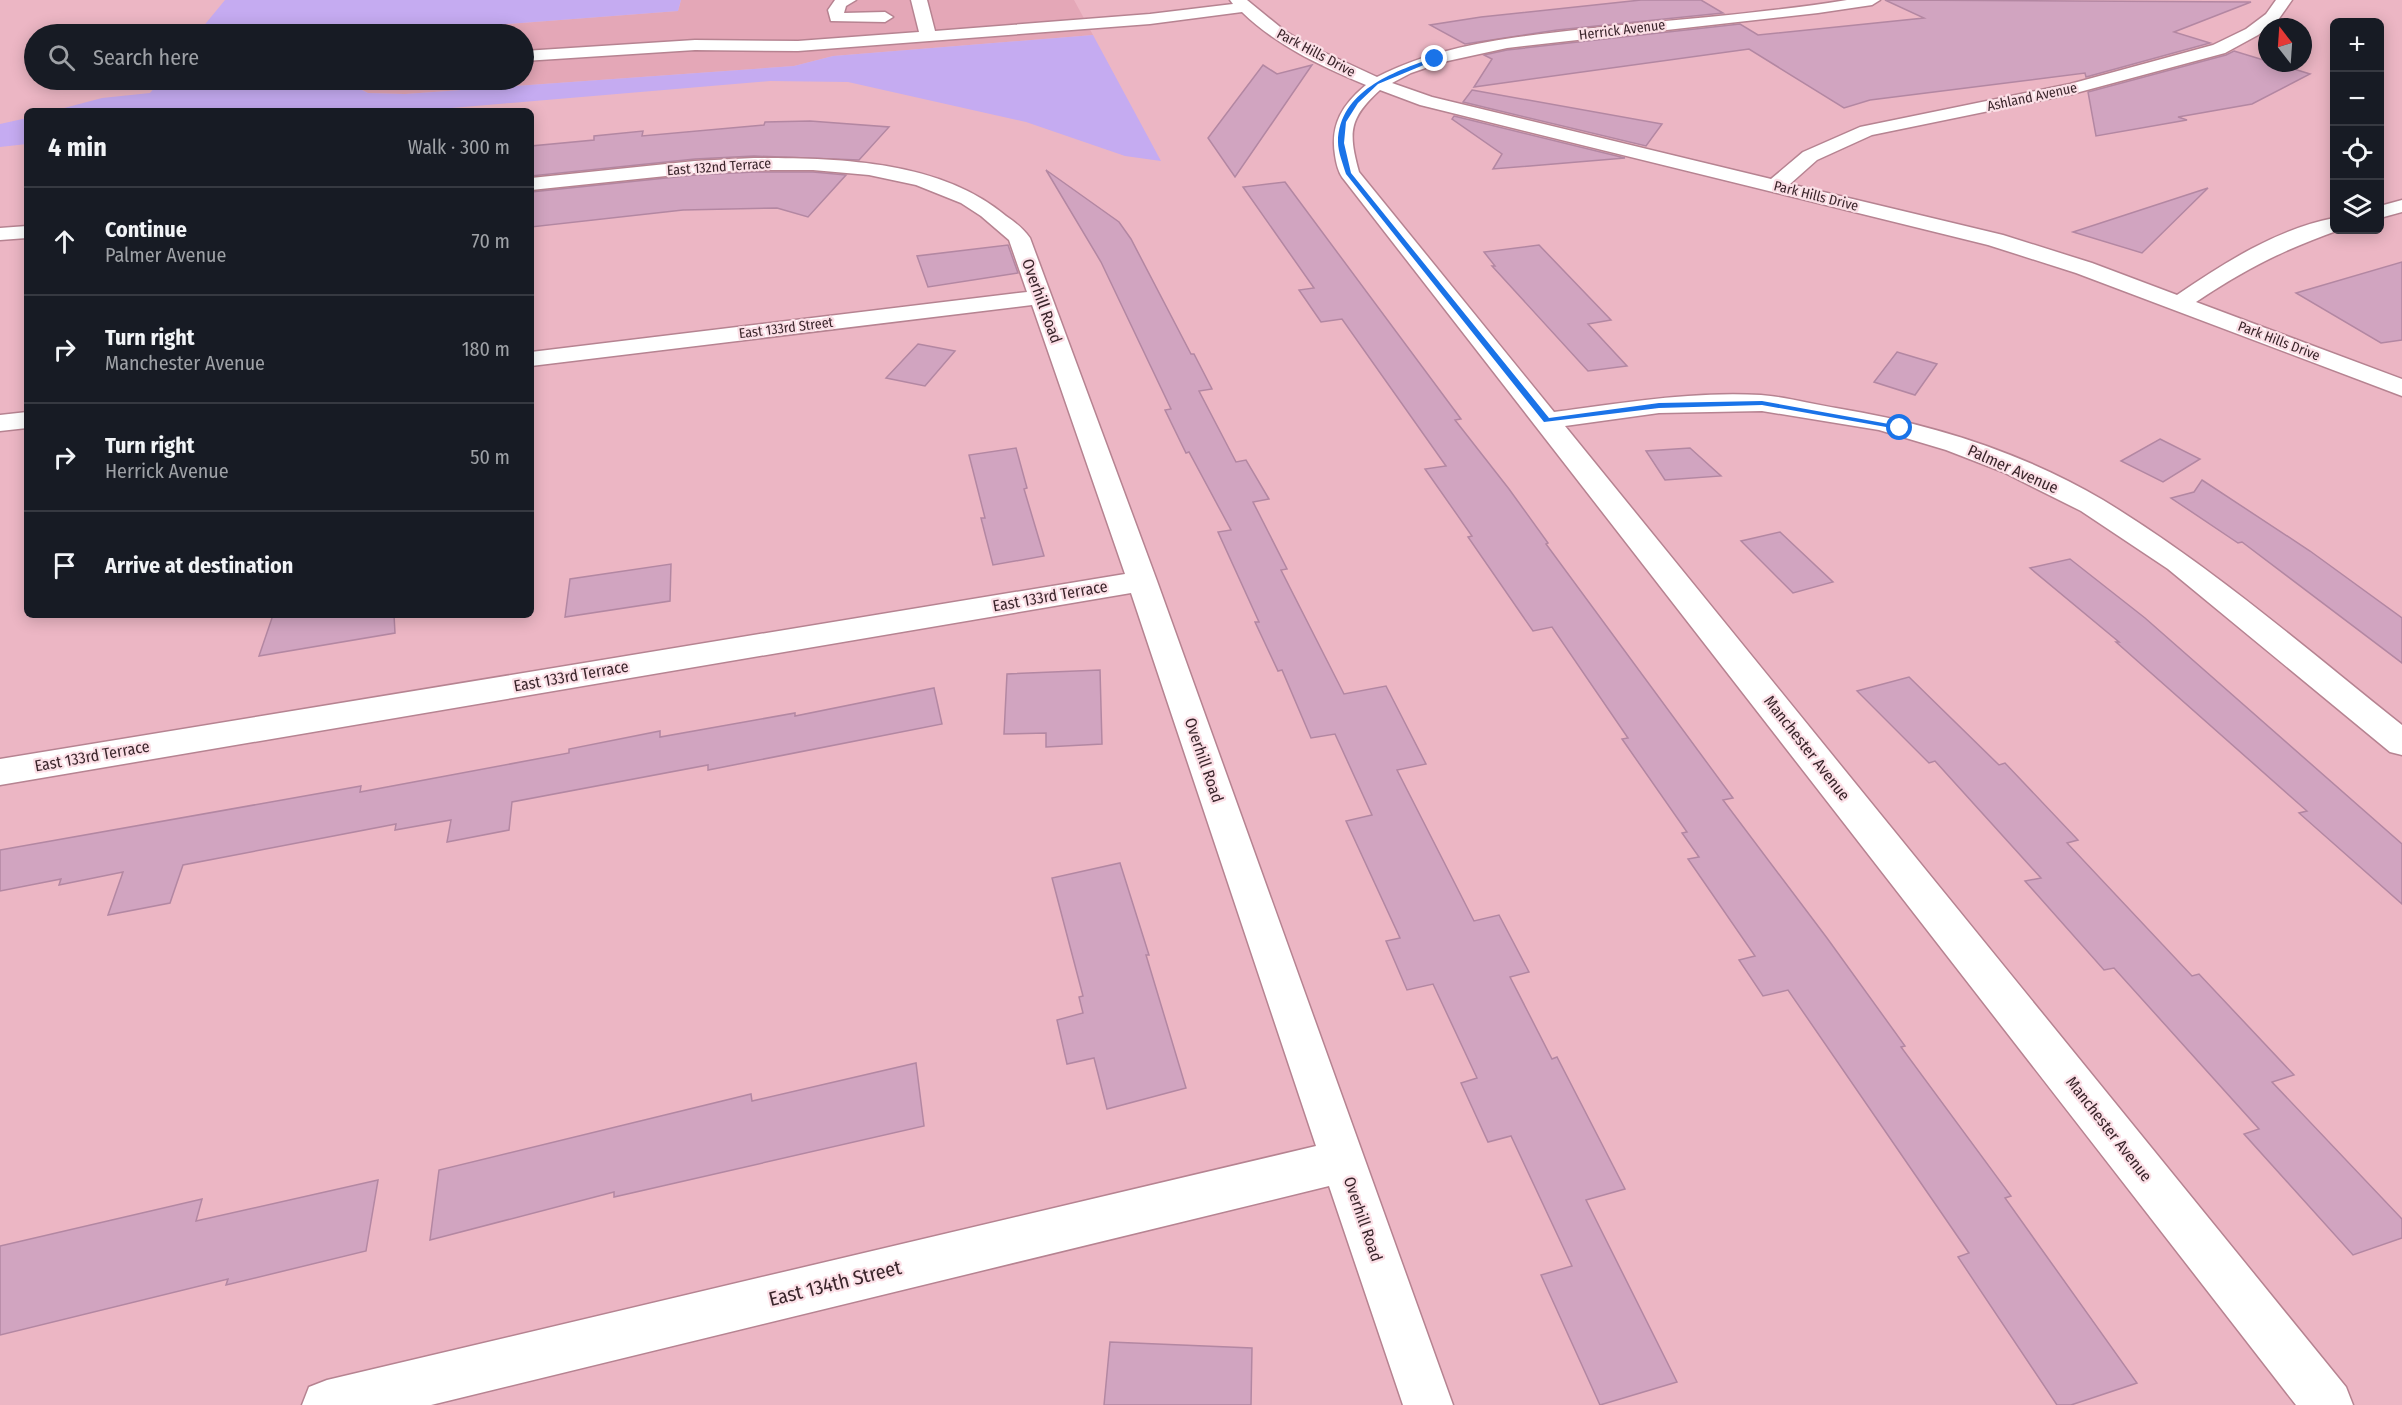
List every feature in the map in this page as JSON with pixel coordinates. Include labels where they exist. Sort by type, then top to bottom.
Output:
[{"type":"street","points":[[848,0],[841,3],[836,10],[837,18],[842,20],[912,12],[928,36]]},
{"type":"street","name":"Herrick Avenue","points":[[1376,83],[1435,59],[1523,42],[1811,10],[1872,0]]},
{"type":"street","name":"Ashland Avenue","points":[[1775,186],[1810,156],[1866,131],[2072,89],[2218,49],[2252,32],[2272,16],[2284,0]]},
{"type":"street","points":[[534,55],[687,45],[750,43],[798,46],[928,36],[1054,21],[1150,19],[1241,4]]},
{"type":"street","name":"Park Hills Drive","points":[[1241,4],[1273,31],[1317,57],[1376,83],[1468,113],[1995,240],[2084,268],[2402,387]]},
{"type":"street","name":"Manchester Avenue","points":[[1376,83],[1356,102],[1344,122],[1341,143],[1348,174],[1547,421],[2328,1405]]},
{"type":"street","name":"East 132nd Terrace","points":[[534,184],[723,165],[797,163],[852,167],[907,177]]},
{"type":"street","name":"Overhill Road","points":[[907,177],[968,198],[993,213],[1019,238],[1142,580],[1428,1405]]},
{"type":"street","points":[[2384,211],[2402,206]]},
{"type":"street","points":[[2180,303],[2229,269],[2278,244],[2330,225]]},
{"type":"street","points":[[0,234],[24,232]]},
{"type":"street","name":"East 133rd Street","points":[[534,359],[1042,297]]},
{"type":"street","name":"Palmer Avenue","points":[[1547,421],[1659,405],[1762,403],[1882,423],[1955,444],[2013,466],[2091,505],[2178,562],[2402,743]]},
{"type":"street","points":[[0,423],[24,420]]},
{"type":"street","name":"East 133rd Terrace","points":[[0,772],[1142,580]]},
{"type":"street","name":"East 134th Street","points":[[327,1405],[1343,1161]]},
{"type":"shaded area","points":[[225,0],[681,0],[678,11],[507,24],[205,24]]},
{"type":"shaded area","points":[[681,0],[1074,0],[1093,35],[833,56],[794,66],[534,85],[534,24],[507,24],[678,11]]},
{"type":"shaded area","points":[[1093,35],[1161,161],[1125,156],[1026,122],[848,82],[770,81],[452,108],[64,108],[102,98],[150,93],[153,90],[362,90],[368,93],[405,94],[461,90],[534,90],[534,85],[794,66],[833,56]]},
{"type":"shaded area","points":[[363,90],[461,90],[405,94],[368,93]]},
{"type":"shaded area","points":[[24,119],[24,144],[0,147],[0,124]]},
{"type":"building","points":[[1641,0],[1701,0],[1723,13],[1557,30],[1465,44],[1430,25],[1481,17]]},
{"type":"building","points":[[1885,0],[2251,2],[2174,32],[2210,43],[2086,77],[2085,73],[1870,100],[1844,108],[1749,49],[1474,87],[1492,59],[1484,55],[1507,50],[1740,24],[1758,35],[1924,18]]},
{"type":"building","points":[[2234,51],[2258,58],[2258,72],[2310,74],[2252,104],[2178,117],[2187,120],[2096,136],[2088,92]]},
{"type":"building","points":[[1263,65],[1277,74],[1312,65],[1235,177],[1208,138]]},
{"type":"building","points":[[1472,90],[1662,124],[1646,146],[1463,102]]},
{"type":"building","points":[[1454,116],[1625,158],[1493,169],[1502,154],[1452,119]]},
{"type":"building","points":[[810,121],[889,127],[859,160],[754,156],[695,159],[534,176],[534,146],[594,140],[594,136],[643,131],[642,136],[764,125],[765,122]]},
{"type":"building","points":[[1046,170],[1119,222],[1131,239],[1191,354],[1194,354],[1212,389],[1199,391],[1236,462],[1246,460],[1269,499],[1253,502],[1287,569],[1281,570],[1344,694],[1386,686],[1426,764],[1397,770],[1474,921],[1499,915],[1529,972],[1510,977],[1552,1059],[1557,1057],[1625,1189],[1586,1200],[1677,1382],[1600,1405],[1541,1275],[1572,1266],[1511,1136],[1488,1142],[1461,1083],[1477,1078],[1433,984],[1407,990],[1386,941],[1400,938],[1346,821],[1372,815],[1335,734],[1311,738],[1282,670],[1278,671],[1255,622],[1259,622],[1218,532],[1231,530],[1189,452],[1186,453],[1165,410],[1171,409],[1101,262]]},
{"type":"building","points":[[813,172],[846,175],[808,217],[777,208],[683,210],[534,227],[534,192],[695,175]]},
{"type":"building","points":[[1285,182],[1461,419],[1455,420],[1509,489],[1548,543],[1546,544],[1733,798],[1723,800],[1905,1046],[1901,1047],[2011,1196],[2005,1198],[2137,1383],[2071,1405],[2057,1405],[1958,1257],[1969,1253],[1788,990],[1763,996],[1739,960],[1755,956],[1688,859],[1699,857],[1682,833],[1687,832],[1622,739],[1628,738],[1552,627],[1533,631],[1468,537],[1472,536],[1425,469],[1446,466],[1342,319],[1321,322],[1299,290],[1314,288],[1243,187]]},
{"type":"building","points":[[2208,188],[2142,253],[2073,232]]},
{"type":"building","points":[[1008,245],[1018,273],[928,287],[917,256]]},
{"type":"building","points":[[1539,245],[1611,320],[1588,324],[1627,366],[1588,371],[1492,266],[1495,266],[1484,252]]},
{"type":"building","points":[[2402,262],[2402,340],[2381,343],[2296,293]]},
{"type":"building","points":[[918,344],[955,351],[925,386],[886,378]]},
{"type":"building","points":[[1897,352],[1937,364],[1915,395],[1874,382]]},
{"type":"building","points":[[2160,439],[2200,459],[2163,482],[2121,461]]},
{"type":"building","points":[[1016,448],[1027,488],[1024,489],[1044,556],[993,565],[981,518],[985,518],[969,455]]},
{"type":"building","points":[[1690,448],[1721,476],[1665,480],[1646,451]]},
{"type":"building","points":[[2202,480],[2310,551],[2402,618],[2402,663],[2242,542],[2238,543],[2171,498],[2194,492]]},
{"type":"building","points":[[1780,532],[1833,582],[1793,593],[1741,541]]},
{"type":"building","points":[[2070,559],[2145,618],[2402,844],[2402,904],[2299,813],[2307,811],[2116,642],[2119,642],[2030,568]]},
{"type":"building","points":[[671,564],[670,601],[565,617],[570,579]]},
{"type":"building","points":[[272,618],[394,618],[395,633],[259,656]]},
{"type":"building","points":[[1100,670],[1102,744],[1046,747],[1046,733],[1004,734],[1007,674]]},
{"type":"building","points":[[1909,677],[1999,765],[2005,763],[2078,840],[2067,843],[2192,976],[2199,974],[2294,1075],[2272,1082],[2402,1219],[2402,1238],[2353,1255],[2244,1134],[2259,1129],[2114,968],[2104,970],[2025,881],[2041,878],[1935,761],[1929,763],[1857,691]]},
{"type":"building","points":[[934,688],[942,724],[708,770],[708,765],[512,802],[509,830],[447,842],[451,820],[395,830],[396,824],[183,865],[170,903],[108,915],[123,872],[59,885],[61,879],[0,891],[0,850],[361,786],[360,792],[569,753],[569,749],[660,731],[660,737],[795,713],[795,716]]},
{"type":"building","points":[[1120,863],[1149,955],[1146,955],[1186,1088],[1107,1109],[1094,1058],[1067,1064],[1057,1020],[1083,1013],[1079,997],[1083,996],[1052,878]]},
{"type":"building","points":[[916,1063],[924,1126],[614,1197],[614,1192],[430,1240],[439,1170],[751,1094],[752,1101]]},
{"type":"building","points":[[378,1180],[366,1251],[226,1285],[228,1279],[0,1335],[0,1246],[202,1199],[196,1221]]},
{"type":"building","points":[[1110,1342],[1252,1348],[1251,1405],[1104,1405]]},
{"type":"route","points":[[1435,59],[1376,83],[1356,102],[1344,122],[1341,143],[1348,174],[1547,421],[1659,405],[1762,403],[1900,428]]}]
